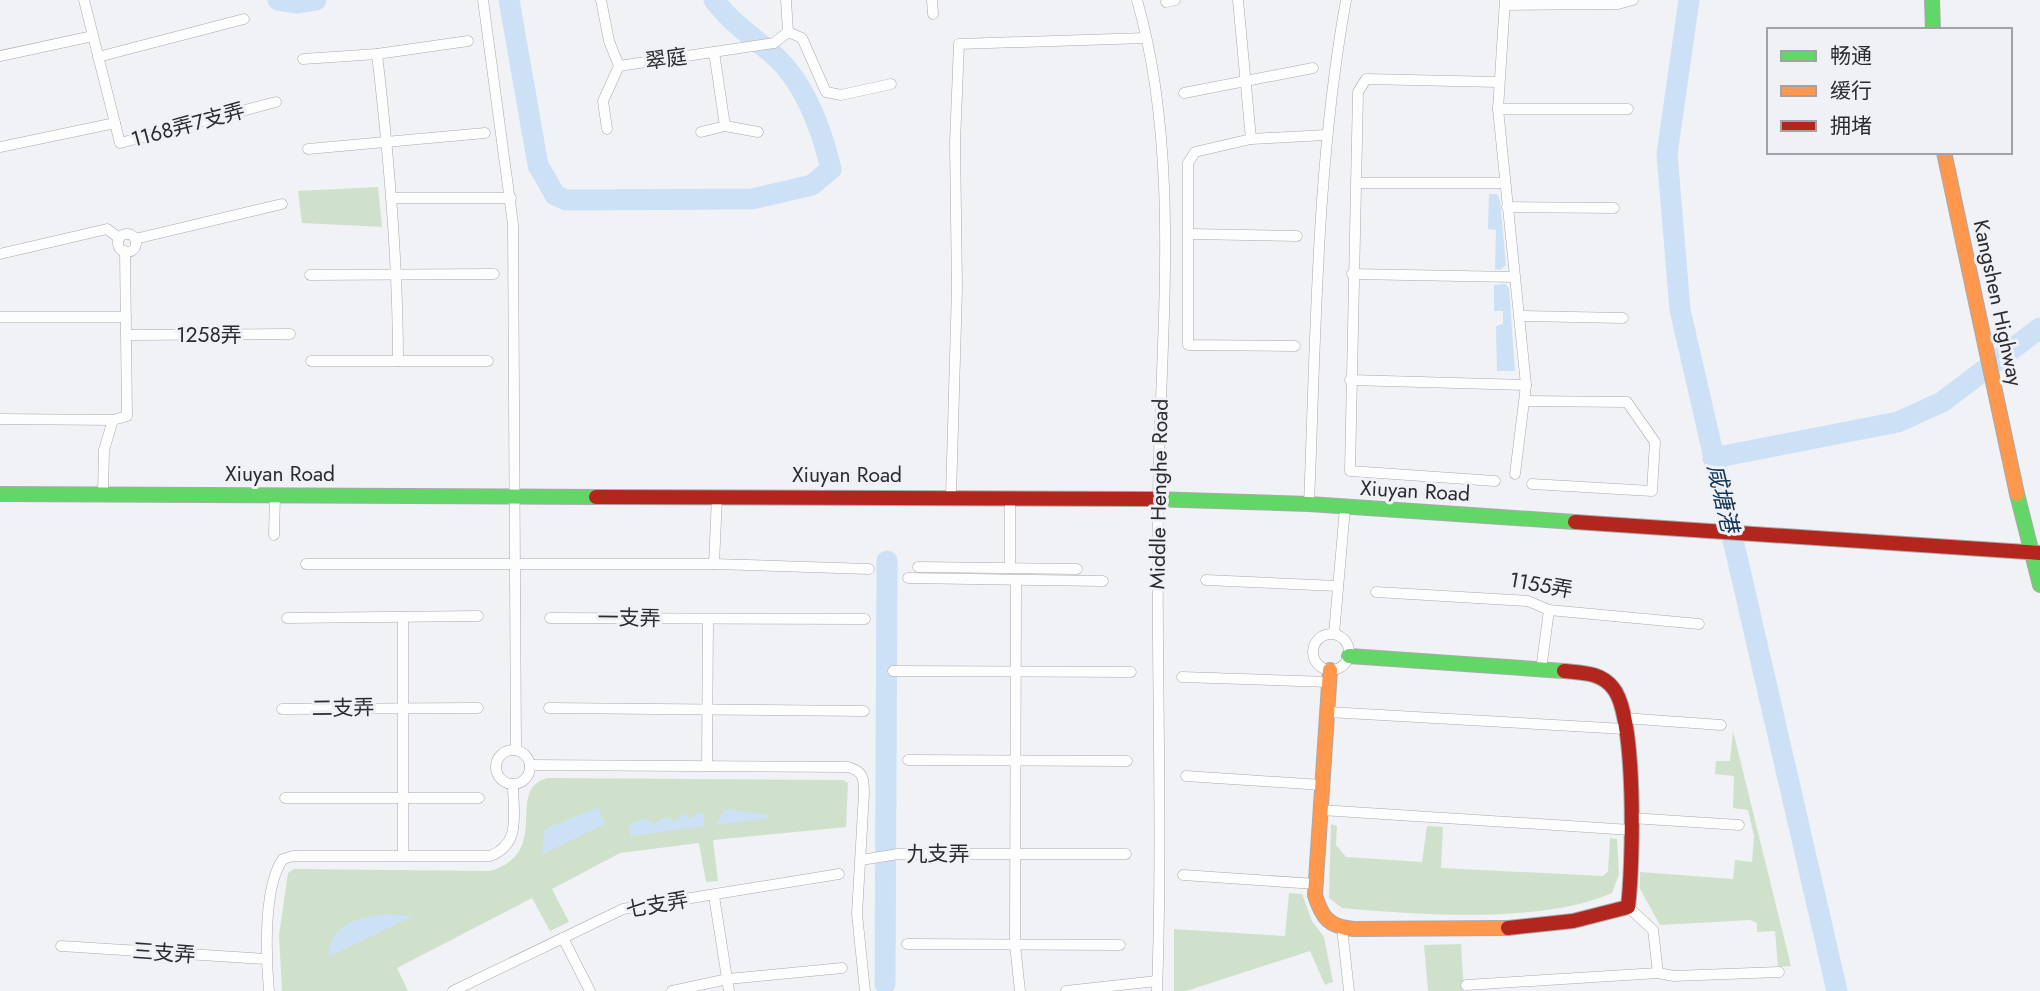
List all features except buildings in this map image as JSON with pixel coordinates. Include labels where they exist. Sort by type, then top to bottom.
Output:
[{"type":"main road","points":[[1932,0],[1933,28]]},
{"type":"main road","name":"Kangshen Highway","points":[[1944,154],[1994,382],[2036,553],[2040,586]]},
{"type":"main road","name":"Xiuyan Road","points":[[0,494],[951,496],[1158,499],[1309,504],[2036,553]]},
{"type":"main road","points":[[1329,676],[1315,895],[1321,915],[1332,926],[1495,929],[1603,916],[1628,907],[1631,893],[1631,824],[1624,724],[1617,692],[1597,675],[1349,656]]},
{"type":"street","name":"1168弄7支弄","points":[[84,0],[120,143],[276,102]]},
{"type":"street","points":[[483,0],[511,198],[516,750]]},
{"type":"street","name":"翠庭","points":[[601,0],[609,41],[619,66],[603,101],[607,129]]},
{"type":"street","points":[[786,0],[788,32],[802,38],[826,92],[841,95],[891,84]]},
{"type":"street","points":[[932,0],[933,14]]},
{"type":"street","name":"Middle Henghe Road","points":[[1137,0],[1155,95],[1163,197],[1164,270],[1158,499],[1157,986]]},
{"type":"street","points":[[1238,0],[1251,139]]},
{"type":"street","points":[[1309,504],[1326,135],[1346,0]]},
{"type":"street","points":[[1515,474],[1526,385],[1498,109],[1505,3],[1618,4],[1633,0]]},
{"type":"street","points":[[99,57],[244,19]]},
{"type":"street","name":"翠庭","points":[[619,66],[774,43],[788,32]]},
{"type":"street","points":[[0,56],[93,36]]},
{"type":"street","points":[[951,496],[957,288],[955,142],[959,44],[1145,38]]},
{"type":"street","points":[[303,59],[377,54],[468,41]]},
{"type":"street","name":"翠庭","points":[[714,52],[725,126]]},
{"type":"street","points":[[377,54],[394,198],[398,275],[398,361]]},
{"type":"street","points":[[1184,93],[1313,68]]},
{"type":"street","points":[[1495,481],[1350,471],[1350,380],[1352,274],[1358,183],[1358,92],[1366,79],[1498,82]]},
{"type":"street","points":[[1498,109],[1628,108]]},
{"type":"street","name":"1168弄7支弄","points":[[0,147],[114,123]]},
{"type":"street","points":[[701,132],[725,126],[758,132]]},
{"type":"street","points":[[308,149],[485,133]]},
{"type":"street","points":[[1295,346],[1188,345],[1188,163],[1195,152],[1251,139],[1326,135]]},
{"type":"street","points":[[1358,183],[1505,183]]},
{"type":"street","points":[[394,198],[511,198]]},
{"type":"street","points":[[119,238],[127,234],[135,239],[282,204]]},
{"type":"street","points":[[1507,207],[1614,208]]},
{"type":"street","points":[[0,254],[107,229],[119,238]]},
{"type":"street","points":[[1190,234],[1297,236]]},
{"type":"street","points":[[119,238],[119,247],[125,251],[132,250],[135,239]]},
{"type":"street","points":[[0,419],[113,420],[127,416],[125,251]]},
{"type":"street","points":[[310,275],[494,274]]},
{"type":"street","points":[[1352,274],[1514,277]]},
{"type":"street","points":[[1520,316],[1623,318]]},
{"type":"street","points":[[0,317],[126,317]]},
{"type":"street","name":"1258弄","points":[[128,335],[290,334]]},
{"type":"street","points":[[311,360],[488,361]]},
{"type":"street","points":[[1350,380],[1526,385]]},
{"type":"street","points":[[1525,401],[1627,402],[1655,442],[1652,491],[1532,484]]},
{"type":"street","points":[[103,494],[104,450],[113,420]]},
{"type":"street","points":[[274,535],[275,495]]},
{"type":"street","points":[[714,564],[717,497]]},
{"type":"street","points":[[1010,497],[1010,568]]},
{"type":"street","points":[[1334,634],[1345,508]]},
{"type":"street","points":[[306,564],[714,564],[869,569]]},
{"type":"street","points":[[918,568],[1077,569]]},
{"type":"street","points":[[908,578],[1103,581]]},
{"type":"street","points":[[1016,580],[1015,945],[1020,991]]},
{"type":"street","points":[[1206,580],[1338,586]]},
{"type":"street","name":"1155弄","points":[[1376,592],[1528,601],[1549,610],[1699,624]]},
{"type":"street","points":[[1541,670],[1549,610]]},
{"type":"street","points":[[288,618],[478,616]]},
{"type":"street","name":"二支弄","points":[[403,617],[403,854]]},
{"type":"street","name":"一支弄","points":[[550,618],[865,619]]},
{"type":"street","points":[[707,765],[708,619]]},
{"type":"street","points":[[1182,677],[1329,676],[1343,666],[1349,656],[1345,639],[1334,634],[1322,635],[1312,649],[1317,664],[1329,676]]},
{"type":"street","points":[[893,671],[1131,672]]},
{"type":"street","name":"二支弄","points":[[282,709],[478,708]]},
{"type":"street","points":[[549,708],[864,712]]},
{"type":"street","points":[[1328,712],[1624,724],[1721,725]]},
{"type":"street","points":[[516,750],[528,758],[530,765],[527,777],[513,784],[499,777],[496,767],[502,754],[516,750]]},
{"type":"street","points":[[908,760],[1127,761]]},
{"type":"street","points":[[530,765],[848,767],[858,770],[863,777],[864,793],[858,914],[865,991]]},
{"type":"street","points":[[1186,776],[1322,785]]},
{"type":"street","points":[[269,991],[266,959],[273,881],[283,859],[293,856],[403,854],[490,856],[503,851],[512,839],[513,784]]},
{"type":"street","points":[[285,798],[479,798]]},
{"type":"street","points":[[1321,810],[1631,824],[1739,825]]},
{"type":"street","name":"九支弄","points":[[861,860],[892,855],[1126,854]]},
{"type":"street","name":"七支弄","points":[[453,991],[622,909],[839,874]]},
{"type":"street","points":[[1183,875],[1316,884]]},
{"type":"street","name":"七支弄","points":[[714,896],[729,991]]},
{"type":"street","points":[[1628,907],[1653,930],[1658,972]]},
{"type":"street","points":[[1342,928],[1349,991]]},
{"type":"street","points":[[563,938],[590,991]]},
{"type":"street","points":[[907,944],[1119,945]]},
{"type":"street","name":"三支弄","points":[[61,946],[266,959]]},
{"type":"street","points":[[673,991],[728,979],[842,968]]},
{"type":"street","points":[[1466,985],[1658,972],[1674,976],[1779,972]]},
{"type":"street","points":[[1066,991],[1157,986]]},
{"type":"green space","points":[[378,187],[382,227],[302,223],[298,191]]},
{"type":"green space","points":[[1733,731],[1791,966],[1778,967],[1775,931],[1757,932],[1757,923],[1750,920],[1660,925],[1640,889],[1640,872],[1733,879],[1735,860],[1752,862],[1754,836],[1748,810],[1733,808],[1734,776],[1715,774],[1716,761],[1730,761]]},
{"type":"green space","points":[[548,778],[843,780],[848,783],[846,827],[713,840],[718,881],[706,882],[699,843],[620,853],[552,889],[569,922],[550,931],[532,898],[397,968],[408,991],[282,991],[279,935],[288,873],[294,869],[490,871],[509,862],[520,850],[525,836],[529,794],[535,784]]},
{"type":"green space","points":[[1331,824],[1337,826],[1336,845],[1346,857],[1422,862],[1427,826],[1443,827],[1441,868],[1603,876],[1608,871],[1610,838],[1617,839],[1619,874],[1612,893],[1583,903],[1551,909],[1442,915],[1342,908],[1329,898]]},
{"type":"green space","points":[[1289,893],[1302,894],[1312,921],[1324,937],[1333,982],[1325,985],[1310,951],[1186,991],[1174,991],[1174,929],[1285,936]]},
{"type":"green space","points":[[1461,944],[1464,991],[1428,991],[1424,945]]},
{"type":"water","points":[[1489,194],[1497,194],[1500,201],[1506,265],[1500,270],[1495,269],[1496,230],[1488,229]]},
{"type":"water","points":[[1505,284],[1509,288],[1515,371],[1497,371],[1496,326],[1503,324],[1503,311],[1494,311],[1494,285]]},
{"type":"water","points":[[598,807],[605,824],[542,854],[545,829]]},
{"type":"water","points":[[725,809],[766,815],[770,818],[715,825]]},
{"type":"water","points":[[698,812],[704,815],[704,826],[631,836],[629,825],[644,818],[654,824],[665,817],[675,821],[683,814],[691,819]]},
{"type":"water","points":[[386,914],[413,916],[328,957],[334,937],[348,924],[366,917]]},
{"type":"waterway","points":[[278,0],[298,3],[316,0]]},
{"type":"waterway","points":[[509,0],[538,165],[555,195],[566,200],[752,199],[812,185],[831,169],[818,125],[804,95],[777,58],[736,24],[714,0]]},
{"type":"waterway","name":"咸塘港","points":[[1689,0],[1667,154],[1680,310],[1837,991]]},
{"type":"waterway","points":[[1713,458],[1898,422],[1942,402],[2040,328]]},
{"type":"waterway","points":[[885,984],[887,561]]},
{"type":"traffic: fast","points":[[1932,0],[1933,28]]},
{"type":"traffic: fast","points":[[0,494],[596,497]]},
{"type":"traffic: fast","points":[[2017,494],[2040,585]]},
{"type":"traffic: fast","points":[[1152,499],[1309,504],[1575,522]]},
{"type":"traffic: fast","points":[[1349,656],[1564,671]]},
{"type":"traffic: slow","points":[[1944,154],[2017,494]]},
{"type":"traffic: slow","points":[[1330,670],[1315,895],[1324,915],[1338,926],[1354,929],[1508,928]]},
{"type":"traffic: jam","points":[[596,497],[1152,499]]},
{"type":"traffic: jam","points":[[1575,522],[2040,553]]},
{"type":"traffic: jam","points":[[1508,928],[1573,921],[1628,907],[1632,828],[1630,759],[1621,704],[1613,688],[1603,679],[1591,674],[1564,671]]}]
